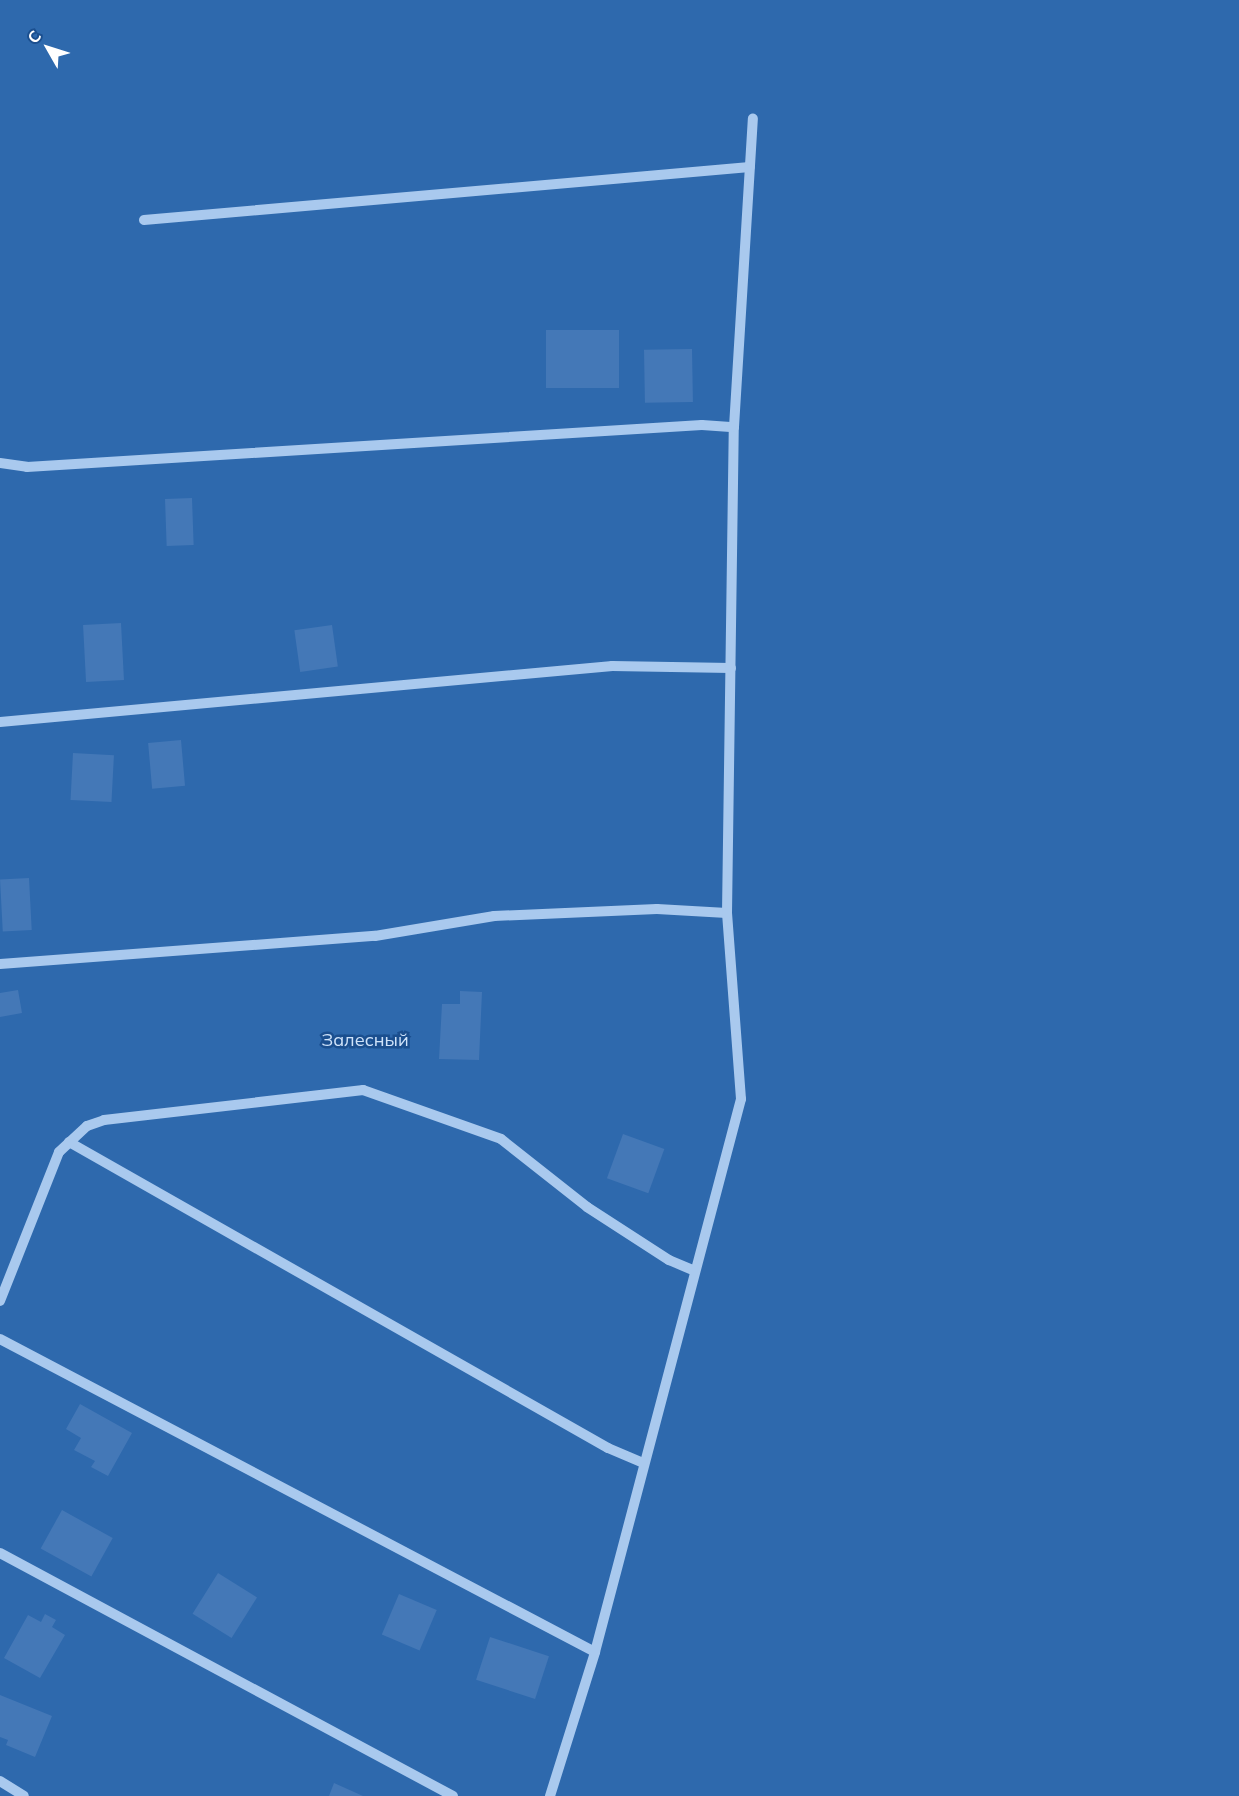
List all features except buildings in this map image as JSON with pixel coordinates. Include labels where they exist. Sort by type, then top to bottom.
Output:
[{"type":"lane","points":[[550,1796],[595,1653],[741,1099],[727,914],[734,427],[753,119]]},
{"type":"lane","points":[[144,220],[750,167]]},
{"type":"lane","points":[[0,463],[27,467],[702,425],[734,427]]},
{"type":"lane","points":[[0,722],[612,666],[731,668]]},
{"type":"lane","points":[[0,964],[375,936],[494,916],[657,909],[727,914]]},
{"type":"lane","points":[[0,1301],[33,1210],[59,1152],[87,1126],[104,1120],[363,1090],[501,1139],[587,1207],[669,1260],[695,1271]]},
{"type":"lane","points":[[69,1142],[608,1448],[645,1462]]},
{"type":"lane","points":[[0,1339],[595,1653]]},
{"type":"lane","points":[[0,1553],[453,1796]]},
{"type":"lane","points":[[0,1781],[24,1796]]},
{"type":"green space","name":"Залесный","points":[[0,0],[1239,0],[1239,1796],[0,1796]]}]
